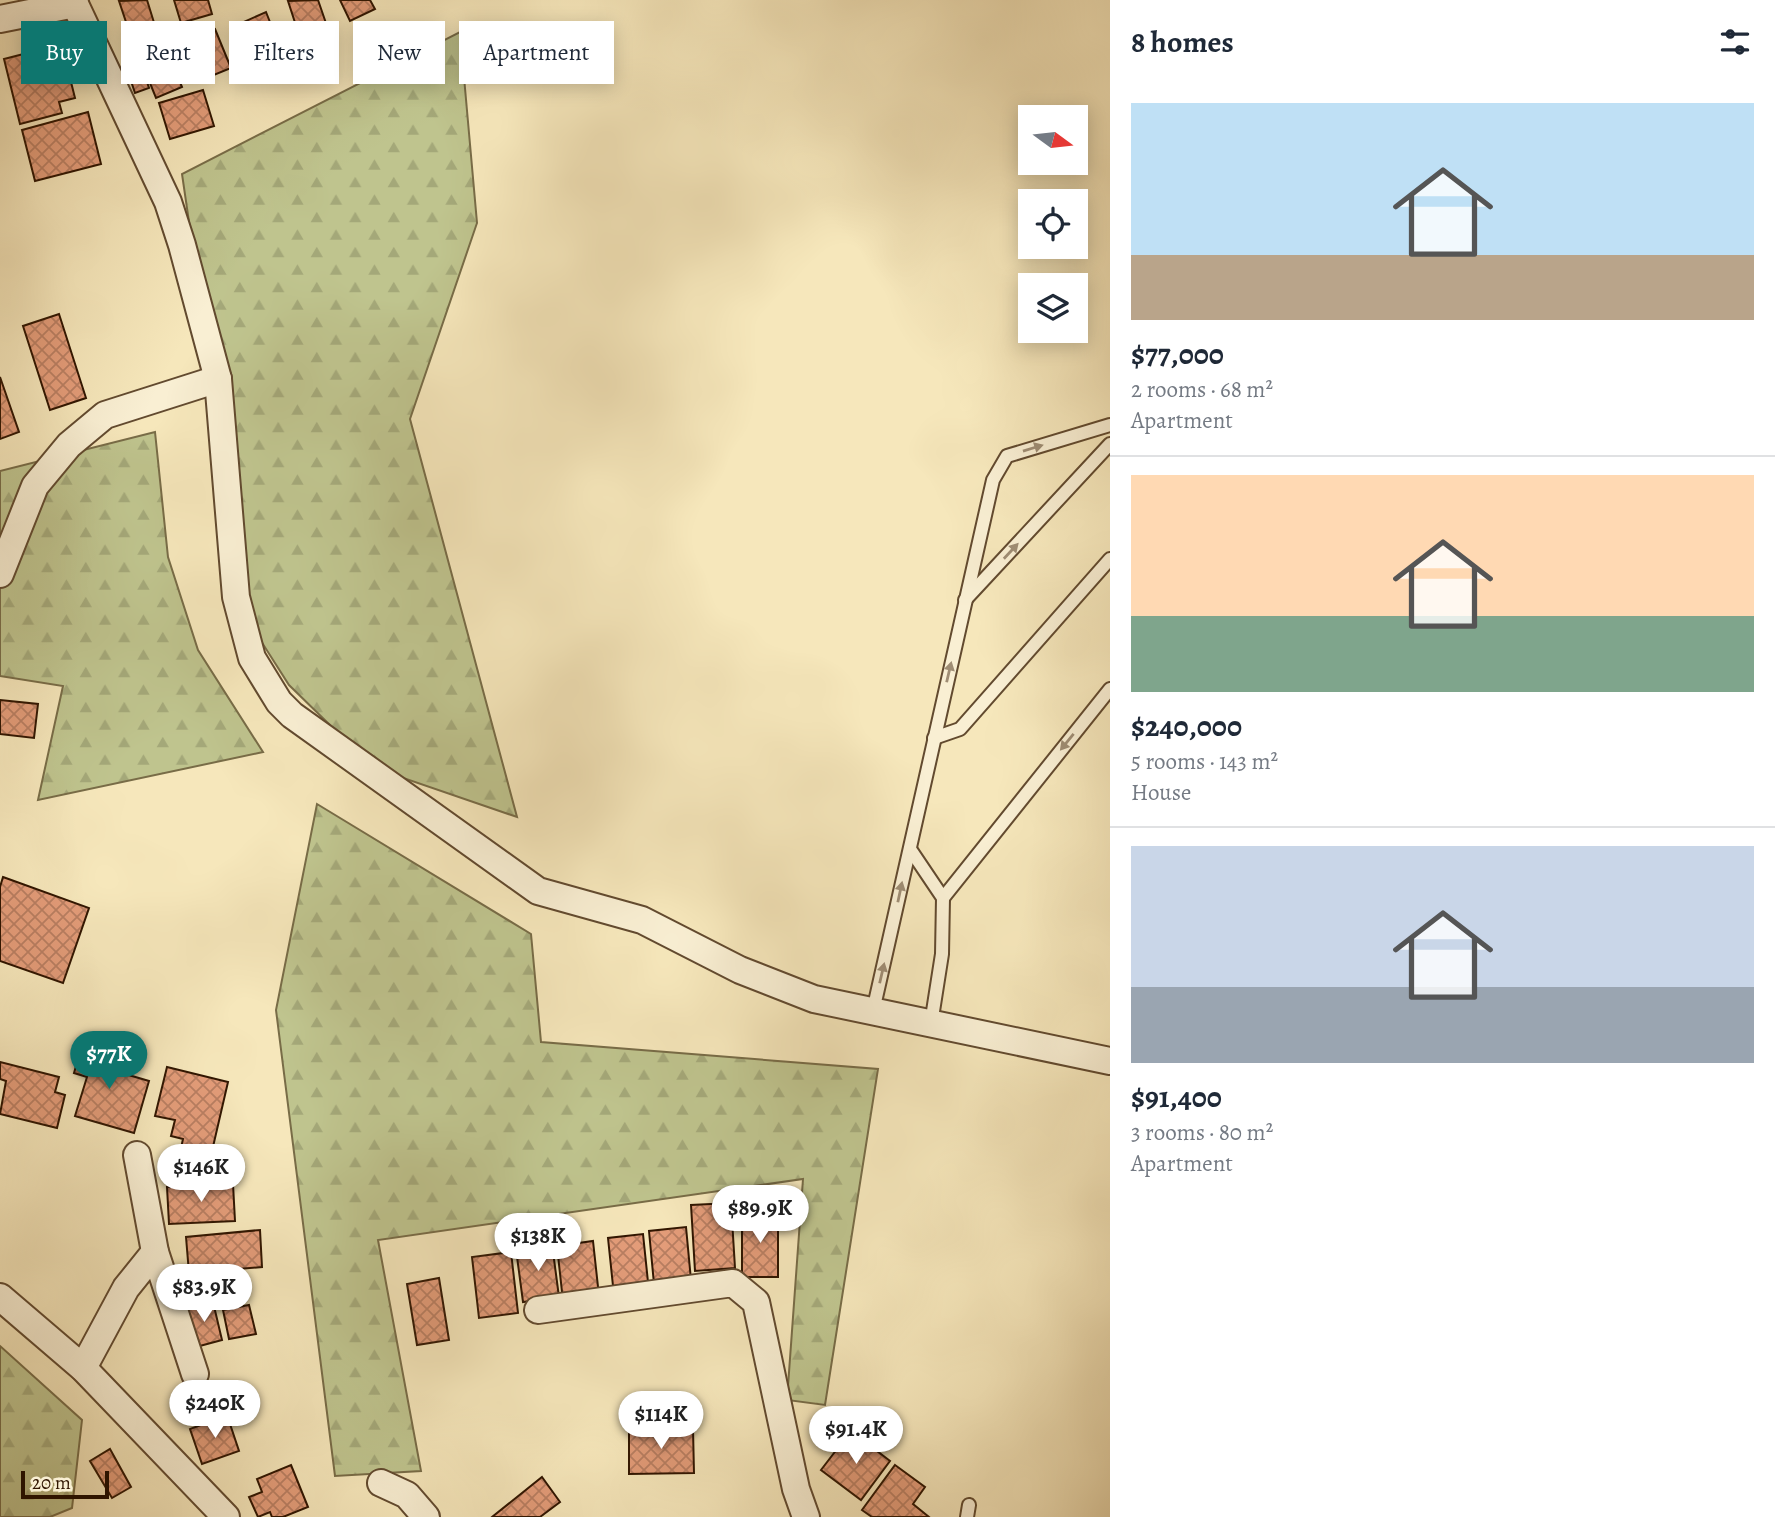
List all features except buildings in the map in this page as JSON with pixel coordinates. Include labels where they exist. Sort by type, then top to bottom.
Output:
[{"type":"street","points":[[0,19],[74,2],[168,202],[218,379],[236,597],[252,659],[279,702],[292,715],[538,891],[642,920],[740,970],[814,999],[1110,1062]]},
{"type":"street","points":[[0,573],[35,486],[69,445],[105,415],[218,379]]},
{"type":"street","points":[[137,1155],[155,1252],[195,1374]]},
{"type":"street","points":[[83,1368],[126,1288],[155,1252]]},
{"type":"street","points":[[538,1310],[733,1283],[756,1302],[796,1489],[806,1517]]},
{"type":"street","points":[[0,1297],[83,1368],[226,1517]]},
{"type":"street","points":[[381,1483],[407,1495],[426,1517]]},
{"type":"lane","points":[[873,1011],[993,480],[1007,456],[1110,425]]},
{"type":"lane","points":[[965,601],[1110,444]]},
{"type":"lane","points":[[934,738],[960,729],[1110,559]]},
{"type":"lane","points":[[943,898],[1110,689]]},
{"type":"lane","points":[[910,849],[943,898],[942,954],[932,1024]]},
{"type":"green space","points":[[459,33],[459,84],[465,84],[477,223],[410,419],[517,817],[374,768],[289,685],[247,619],[182,174],[358,84],[445,84],[445,40]]},
{"type":"green space","points":[[155,432],[168,557],[198,650],[263,752],[38,800],[63,686],[0,676],[0,471]]},
{"type":"green space","points":[[317,804],[531,934],[541,1042],[878,1069],[825,1405],[787,1400],[803,1179],[378,1240],[421,1471],[335,1476],[276,1010]]},
{"type":"green space","points":[[0,1346],[82,1420],[72,1508],[50,1517],[0,1517]]}]
